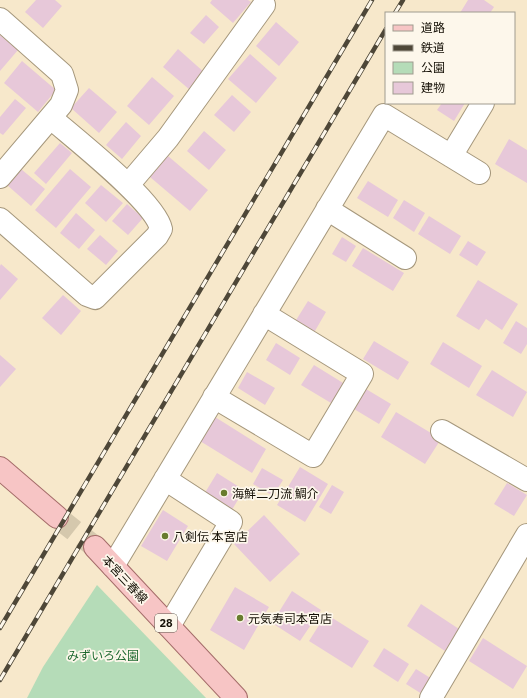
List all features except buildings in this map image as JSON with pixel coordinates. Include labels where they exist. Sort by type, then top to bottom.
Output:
[{"type":"main road","points":[[0,468],[57,517]]},
{"type":"main road","name":"本宮三春線","points":[[95,547],[236,698]]},
{"type":"street","points":[[128,185],[168,138],[264,5]]},
{"type":"street","points":[[0,18],[62,74],[66,81],[66,97],[51,118],[0,177]]},
{"type":"street","points":[[451,156],[482,104]]},
{"type":"street","points":[[113,566],[384,115],[479,173]]},
{"type":"street","points":[[0,219],[87,295],[95,298],[157,236],[161,229],[155,214],[128,185],[51,118]]},
{"type":"street","points":[[327,209],[405,258]]},
{"type":"street","points":[[214,397],[313,456],[362,374],[264,314]]},
{"type":"street","points":[[442,431],[527,480]]},
{"type":"street","points":[[165,479],[231,522],[169,626]]},
{"type":"street","points":[[431,698],[526,538]]},
{"type":"green space","name":"みずいろ公園","points":[[97,585],[206,698],[27,698],[43,667]]},
{"type":"tunnel","points":[[57,517],[95,547]]},
{"type":"railway","points":[[0,628],[372,0]]},
{"type":"railway","points":[[396,12],[403,0]]},
{"type":"railway","points":[[0,680],[385,31]]},
{"type":"place","name":"海鮮二刀流 鯛介","points":[[224,493]]},
{"type":"place","name":"八剣伝 本宮店","points":[[165,536]]},
{"type":"place","name":"元気寿司本宮店","points":[[240,618]]}]
